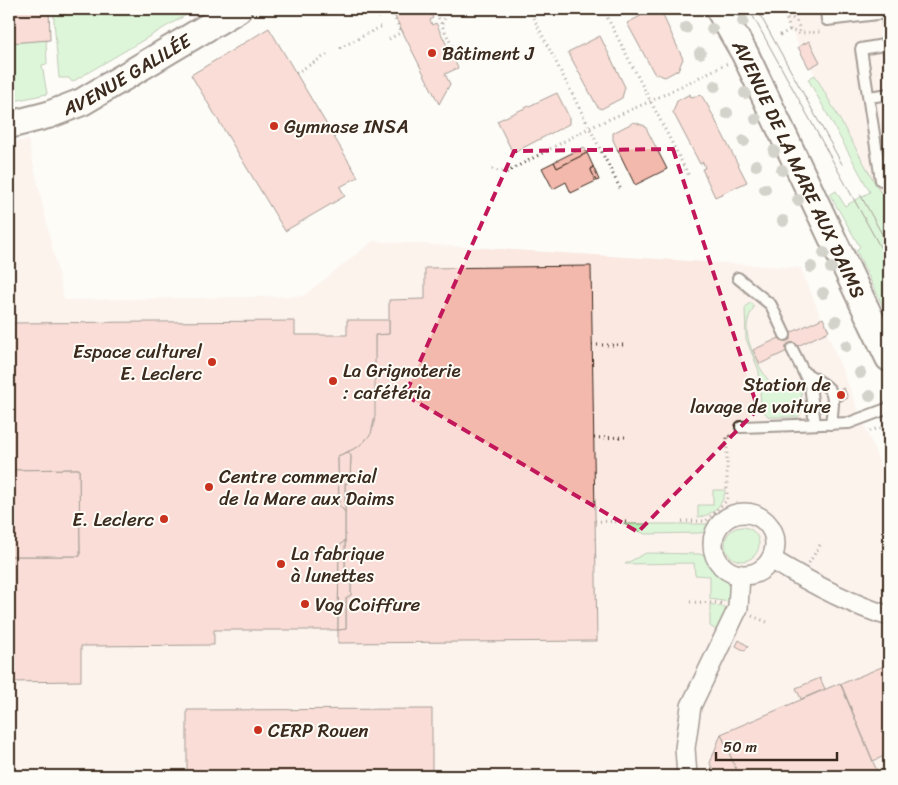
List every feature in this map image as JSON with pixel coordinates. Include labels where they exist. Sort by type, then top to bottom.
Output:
[{"type":"street","name":"AVENUE GALILÉE","points":[[9,125],[48,115],[82,102],[238,9]]},
{"type":"street","name":"AVENUE DE LA MARE AUX DAIMS","points":[[719,9],[745,54],[889,358]]},
{"type":"street","points":[[733,514],[752,514],[768,524],[775,541],[771,559],[767,565],[755,573],[740,575],[724,568],[714,554],[712,545],[718,526],[733,514]]},
{"type":"street","points":[[771,559],[816,585],[889,616]]},
{"type":"street","points":[[688,776],[685,748],[691,706],[738,608],[740,575]]},
{"type":"lane","points":[[826,9],[827,20],[886,11],[889,27]]},
{"type":"lane","points":[[889,44],[861,49],[881,180],[889,179]]},
{"type":"lane","points":[[869,98],[889,94]]},
{"type":"lane","points":[[738,278],[771,305],[785,335]]},
{"type":"lane","points":[[792,349],[810,385],[815,424]]},
{"type":"lane","points":[[804,372],[828,386],[835,401],[831,424]]},
{"type":"lane","points":[[738,431],[815,424],[849,424],[889,408]]},
{"type":"path","points":[[434,9],[459,60]]},
{"type":"path","points":[[442,24],[449,9]]},
{"type":"path","points":[[529,9],[620,188]]},
{"type":"path","points":[[603,9],[689,176]]},
{"type":"path","points":[[378,17],[390,10],[403,32],[389,39]]},
{"type":"path","points":[[780,35],[790,30],[798,33],[798,23],[795,19],[786,16],[790,30]]},
{"type":"path","points":[[340,48],[382,26]]},
{"type":"path","points":[[296,73],[328,54]]},
{"type":"path","points":[[492,169],[506,173],[589,128],[651,101],[735,59]]},
{"type":"path","points":[[592,345],[623,345]]},
{"type":"path","points":[[869,431],[889,425]]},
{"type":"path","points":[[682,521],[706,521],[727,500],[727,436],[738,431]]},
{"type":"path","points":[[594,438],[626,437]]},
{"type":"path","points":[[595,521],[627,522]]},
{"type":"highlighted area","points":[[673,149],[758,409],[638,532],[405,395],[514,151]]},
{"type":"shaded area","points":[[779,9],[889,9],[889,209],[846,131]]},
{"type":"shaded area","points":[[28,140],[64,300],[303,296],[373,241],[801,268],[889,486],[889,776],[9,776],[9,142]]},
{"type":"green space","points":[[53,9],[196,9],[72,82],[69,78],[59,78]]},
{"type":"green space","points":[[46,40],[47,64],[42,65],[47,94],[9,102],[9,43]]},
{"type":"green space","points":[[815,75],[880,192],[889,191],[889,319],[856,250],[860,247],[830,195],[836,191],[845,206],[870,192],[808,79]]},
{"type":"green space","points":[[750,302],[754,306],[747,325],[747,334],[752,352],[771,384],[780,387],[796,387],[801,391],[803,410],[798,417],[769,417],[761,409],[759,371],[746,339],[745,308]]},
{"type":"green space","points":[[713,490],[725,490],[720,504],[712,512],[698,517],[698,505],[713,505]]},
{"type":"green space","points":[[623,524],[711,524],[705,532],[699,533],[645,534]]},
{"type":"green space","points":[[742,527],[749,528],[754,532],[758,537],[758,551],[754,556],[749,560],[742,561],[735,560],[730,556],[726,551],[725,544],[726,537],[730,532],[735,528]]},
{"type":"green space","points":[[646,553],[699,554],[707,556],[716,570],[732,582],[729,602],[710,599],[710,576],[695,575],[694,563],[625,564]]},
{"type":"green space","points":[[710,604],[727,608],[716,630],[710,626]]},
{"type":"building","points":[[9,9],[49,9],[50,40],[9,43]]},
{"type":"building","name":"Bâtiment J","points":[[391,9],[429,9],[433,18],[430,20],[432,25],[436,23],[458,68],[445,74],[450,84],[439,104]]},
{"type":"building","points":[[654,9],[660,9],[683,59],[678,70],[665,77],[654,73],[627,23]]},
{"type":"building","name":"Gymnase INSA","points":[[269,28],[358,177],[340,187],[345,196],[285,231],[191,75]]},
{"type":"building","points":[[600,36],[625,87],[622,98],[601,109],[597,106],[568,52]]},
{"type":"building","points":[[809,41],[820,62],[809,68],[798,47]]},
{"type":"building","points":[[557,93],[569,117],[569,124],[513,153],[497,121]]},
{"type":"building","points":[[690,94],[691,97],[701,95],[747,182],[715,197],[702,169],[705,168],[703,162],[700,164],[673,112],[677,101]]},
{"type":"building","points":[[634,122],[645,126],[667,169],[635,185],[613,140],[613,133]]},
{"type":"building","points":[[584,147],[587,153],[557,168],[554,162]]},
{"type":"building","points":[[587,153],[593,166],[591,170],[596,181],[571,193],[566,182],[553,189],[542,168],[554,162],[557,168]]},
{"type":"building","points":[[593,166],[599,180],[596,181],[591,170]]},
{"type":"building","points":[[591,266],[597,641],[338,643],[338,630],[346,629],[346,598],[351,595],[351,573],[348,568],[345,568],[345,483],[348,483],[350,478],[351,456],[348,452],[365,441],[374,426],[375,335],[389,334],[389,300],[425,299],[425,268]]},
{"type":"building","points":[[823,318],[829,331],[760,364],[753,350]]},
{"type":"building","name":"Centre commercial de la Mare aux Daims","points":[[347,320],[389,320],[389,334],[375,335],[375,416],[371,434],[358,447],[338,456],[339,505],[345,512],[345,540],[339,547],[338,630],[214,630],[214,645],[81,646],[81,681],[9,682],[9,556],[80,556],[79,469],[9,470],[9,323],[295,321],[295,335],[347,335]]},
{"type":"building","name":"Station de lavage de voiture","points":[[844,388],[848,398],[839,402],[835,392]]},
{"type":"building","points":[[348,452],[351,456],[350,478],[348,483],[345,483],[345,512],[339,505],[338,456]]},
{"type":"building","points":[[79,469],[80,556],[9,556],[9,470]]},
{"type":"building","points":[[345,540],[345,568],[348,568],[351,573],[351,595],[346,598],[346,629],[338,630],[339,547]]},
{"type":"building","points":[[739,640],[748,646],[745,651],[736,646]]},
{"type":"building","points":[[889,664],[889,754],[873,761],[841,684]]},
{"type":"building","points":[[820,678],[825,689],[801,699],[796,688]]},
{"type":"building","points":[[840,683],[879,776],[739,776],[721,734]]},
{"type":"building","points":[[432,709],[432,776],[187,776],[187,710]]},
{"type":"building","points":[[721,734],[739,776],[715,776],[710,763]]},
{"type":"tram line","points":[[749,9],[889,263]]},
{"type":"tram line","points":[[759,13],[842,164]]},
{"type":"tram line","points":[[860,194],[889,247]]},
{"type":"place","name":"Bâtiment J","points":[[432,53]]},
{"type":"place","name":"Gymnase INSA","points":[[274,126]]},
{"type":"place","name":"Espace culturel E. Leclerc","points":[[212,362]]},
{"type":"place","name":"La Grignoterie : cafétéria","points":[[333,381]]},
{"type":"place","name":"Station de lavage de voiture","points":[[841,395]]},
{"type":"place","name":"Centre commercial de la Mare aux Daims","points":[[209,487]]},
{"type":"place","name":"E. Leclerc","points":[[164,519]]},
{"type":"place","name":"La fabrique à lunettes","points":[[281,564]]},
{"type":"place","name":"Vog Coiffure","points":[[305,604]]},
{"type":"place","name":"CERP Rouen","points":[[258,730]]}]
